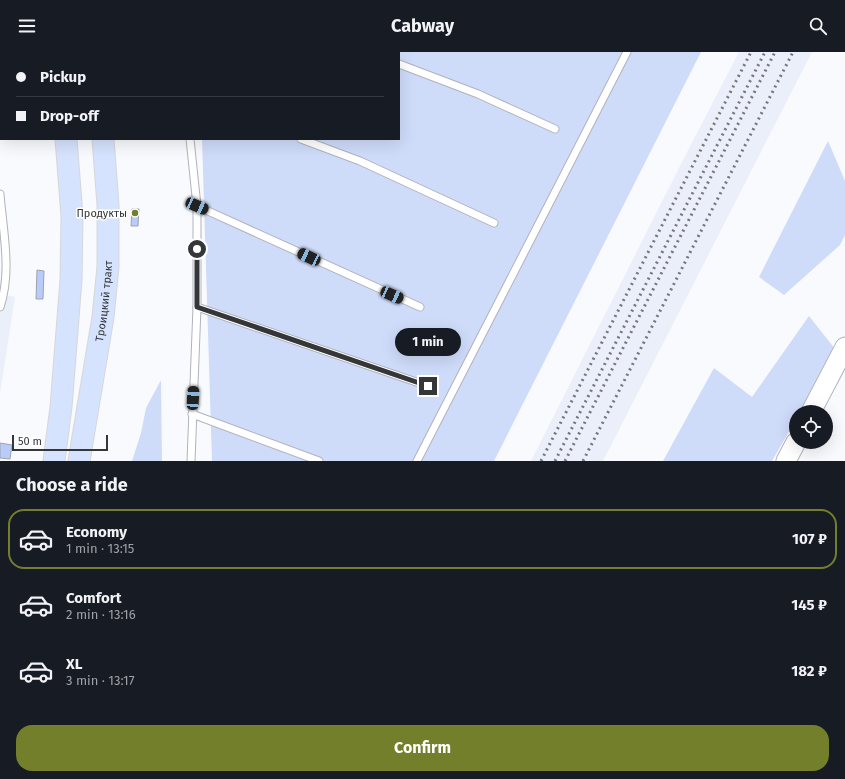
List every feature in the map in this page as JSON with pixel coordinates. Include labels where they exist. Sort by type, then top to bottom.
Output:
[{"type":"main road","points":[[54,461],[59,425],[71,280],[72,216],[66,140]]},
{"type":"main road","name":"Троицкий тракт","points":[[79,461],[103,318],[108,267],[108,205],[104,140]]},
{"type":"street","points":[[815,405],[845,347]]},
{"type":"street","points":[[786,461],[792,449]]},
{"type":"lane","points":[[417,461],[627,52]]},
{"type":"lane","points":[[400,64],[478,94],[555,129]]},
{"type":"lane","points":[[190,140],[197,206],[197,307],[191,461]]},
{"type":"lane","points":[[304,140],[360,161],[494,223]]},
{"type":"lane","points":[[0,194],[6,259],[4,296],[0,307]]},
{"type":"lane","points":[[197,206],[420,307]]},
{"type":"lane","points":[[197,307],[428,386]]},
{"type":"lane","points":[[192,414],[320,461]]},
{"type":"lane","points":[[47,461],[59,425]]},
{"type":"shaded area","points":[[400,52],[701,52],[494,461],[212,461],[202,140],[400,140]]},
{"type":"shaded area","points":[[739,52],[812,52],[603,461],[531,461],[684,158]]},
{"type":"shaded area","points":[[828,141],[845,181],[845,235],[840,245],[784,295],[759,277]]},
{"type":"shaded area","points":[[0,294],[15,297],[0,393]]},
{"type":"shaded area","points":[[809,316],[835,349],[804,405],[789,405],[789,431],[772,461],[663,461],[714,368],[752,397]]},
{"type":"shaded area","points":[[161,380],[162,461],[132,461],[141,433],[146,408]]},
{"type":"building","points":[[132,209],[139,209],[138,226],[131,226]]},
{"type":"building","points":[[37,270],[44,271],[43,299],[36,299]]},
{"type":"building","points":[[0,443],[12,445],[10,459],[0,458]]},
{"type":"railway","points":[[541,461],[751,52]]},
{"type":"railway","points":[[555,461],[765,52]]},
{"type":"railway","points":[[565,461],[775,52]]},
{"type":"railway","points":[[583,461],[793,52]]},
{"type":"place","name":"Продукты","points":[[135,213]]},
{"type":"route","points":[[197,249],[197,307],[428,386]]}]
